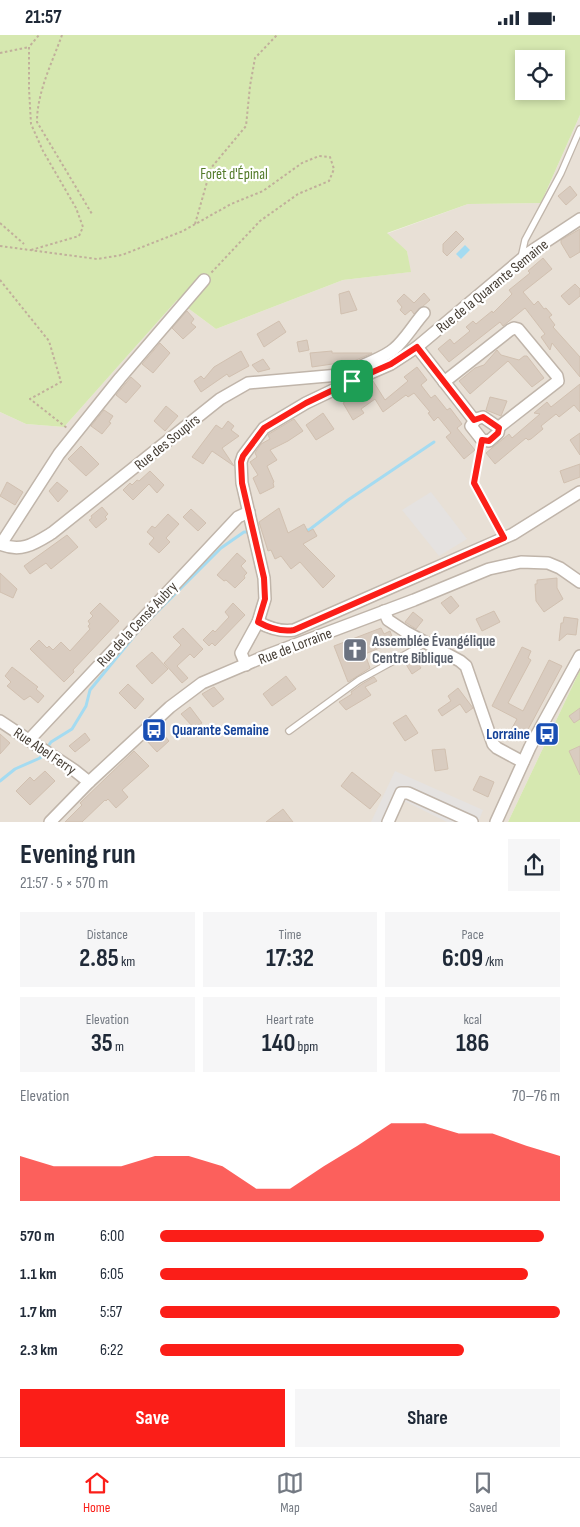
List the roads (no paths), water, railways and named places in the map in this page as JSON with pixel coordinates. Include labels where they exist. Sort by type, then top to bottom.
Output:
[{"type":"street","name":"Rue de la Quarante Semaine","points":[[350,379],[391,364],[417,347],[521,260],[580,219]]},
{"type":"street","name":"Rue des Soupirs","points":[[204,280],[120,378],[59,455],[1,544],[7,547],[30,547],[52,533],[220,399],[248,383],[339,375],[350,379]]},
{"type":"street","points":[[246,665],[241,653],[258,622],[265,599],[264,578],[242,483],[241,462],[243,456],[264,428],[350,379],[354,370],[380,359],[395,348],[424,313]]},
{"type":"street","points":[[444,382],[510,330],[518,329],[557,376],[558,381],[499,427],[498,433],[489,441],[482,440],[472,429],[471,425],[474,420],[483,417],[499,427]]},
{"type":"street","points":[[417,347],[474,420]]},
{"type":"street","points":[[258,622],[286,631],[294,630],[504,538],[580,492]]},
{"type":"street","name":"Rue de la Censé Aubry","points":[[29,740],[238,517],[248,513]]},
{"type":"street","name":"Rue de Lorraine","points":[[50,822],[89,782],[184,696],[202,683],[268,655],[489,569],[521,562],[548,563],[560,568],[580,582]]},
{"type":"street","points":[[384,611],[388,620],[466,666],[493,744],[523,762]]},
{"type":"street","points":[[496,822],[523,762],[580,657]]},
{"type":"street","name":"Rue Abel Ferry","points":[[0,721],[89,782]]},
{"type":"street","points":[[388,822],[401,793],[408,793],[472,822]]},
{"type":"lane","points":[[521,260],[525,240],[560,173],[580,129]]},
{"type":"lane","points":[[289,731],[359,680],[426,643]]},
{"type":"water","points":[[465,245],[470,250],[461,259],[456,254]]},
{"type":"waterway","points":[[304,530],[309,530],[348,500],[434,442]]},
{"type":"waterway","points":[[47,748],[51,742],[72,729],[86,706],[90,690],[140,629],[221,548],[244,532],[251,532]]},
{"type":"waterway","points":[[0,781],[15,769],[40,758],[44,753]]},
{"type":"place","name":"Assemblée Évangélique Centre Biblique","points":[[355,650]]},
{"type":"place","name":"Quarante Semaine","points":[[154,730]]},
{"type":"place","name":"Lorraine","points":[[547,734]]},
{"type":"park label","name":"Forêt d'Épinal","points":[[234,174]]}]
